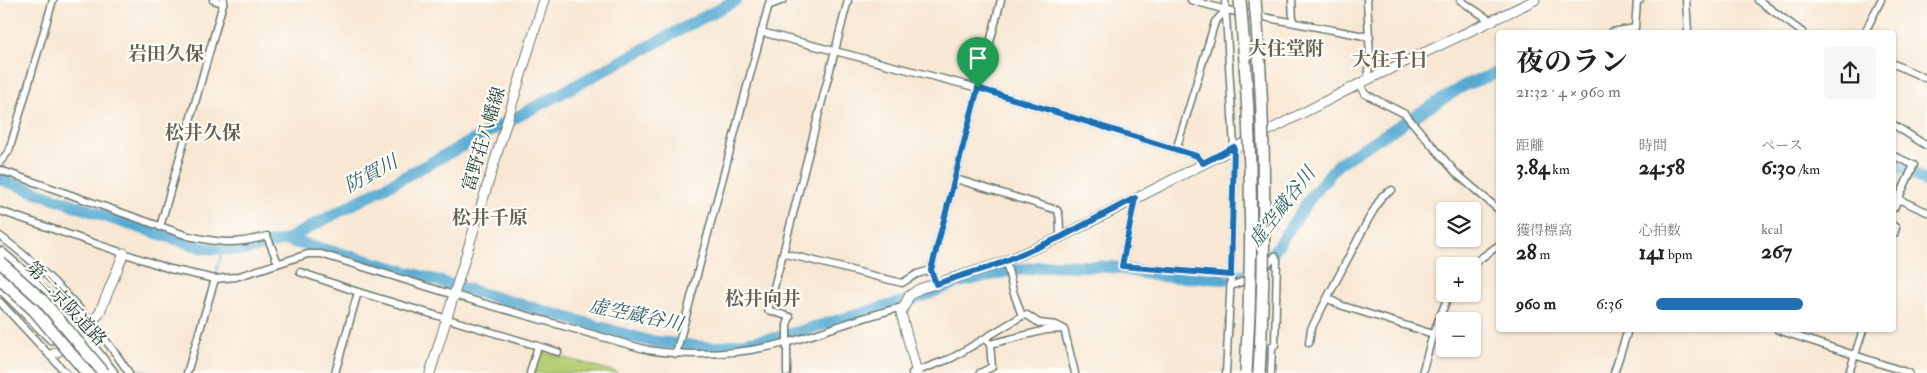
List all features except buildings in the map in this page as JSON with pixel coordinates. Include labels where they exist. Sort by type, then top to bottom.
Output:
[{"type":"highway","points":[[1240,0],[1249,105],[1252,196],[1251,290],[1246,373]]},
{"type":"highway","points":[[1255,0],[1262,93],[1265,185],[1264,278],[1259,373]]},
{"type":"highway","points":[[0,253],[27,275],[68,318],[112,373]]},
{"type":"highway","name":"第二京阪道路","points":[[0,262],[43,301],[104,373]]},
{"type":"highway","name":"第二京阪道路","points":[[0,279],[34,310],[83,372]]},
{"type":"highway","points":[[0,287],[52,338],[83,372]]},
{"type":"street","points":[[0,162],[10,151],[53,0]]},
{"type":"street","points":[[160,227],[223,1],[213,0]]},
{"type":"street","name":"富野荘八幡線","points":[[430,373],[544,0]]},
{"type":"street","points":[[676,354],[769,3],[783,0]]},
{"type":"street","points":[[787,373],[787,325],[790,317],[768,310],[848,0]]},
{"type":"street","points":[[936,284],[931,270],[956,180],[1001,0]]},
{"type":"street","points":[[1192,0],[1226,10],[1370,36]]},
{"type":"street","points":[[1225,0],[1234,147],[1231,286],[1226,373]]},
{"type":"street","points":[[1292,0],[1293,22]]},
{"type":"street","points":[[1367,0],[1370,36],[1364,94],[1405,114],[1456,174],[1496,207]]},
{"type":"street","points":[[1460,0],[1491,21]]},
{"type":"street","points":[[0,211],[170,268],[216,279],[236,277],[308,254],[321,254],[648,350],[676,354],[741,351],[787,342],[906,302],[919,289],[1006,261],[1061,237],[1364,82],[1535,0]]},
{"type":"street","points":[[1624,30],[1635,28],[1637,0]]},
{"type":"street","points":[[1686,0],[1688,30]]},
{"type":"street","points":[[1758,0],[1799,30]]},
{"type":"street","points":[[1866,30],[1881,0]]},
{"type":"street","points":[[1176,150],[1215,22],[1226,10]]},
{"type":"street","points":[[761,32],[978,88],[1197,156],[1203,163]]},
{"type":"street","points":[[1896,65],[1927,79]]},
{"type":"street","points":[[1896,126],[1927,146]]},
{"type":"street","points":[[1896,157],[1914,166],[1896,204]]},
{"type":"street","points":[[0,170],[160,227],[221,243],[241,243],[267,236],[278,263]]},
{"type":"street","points":[[956,180],[1057,210],[1061,237]]},
{"type":"street","points":[[1309,343],[1312,329],[1368,220],[1382,196],[1392,190]]},
{"type":"street","points":[[1135,198],[1122,266],[1231,275]]},
{"type":"street","points":[[1898,199],[1927,212]]},
{"type":"street","points":[[0,236],[68,294],[92,322],[130,373]]},
{"type":"street","points":[[1481,258],[1496,247]]},
{"type":"street","points":[[84,330],[99,314],[124,253]]},
{"type":"street","points":[[783,253],[902,283],[917,274],[931,270]]},
{"type":"street","points":[[1231,286],[1259,275],[1274,256],[1277,260],[1275,345],[1272,347],[1271,373]]},
{"type":"street","points":[[1006,261],[1013,291],[1022,316]]},
{"type":"street","points":[[300,272],[358,292],[558,352]]},
{"type":"street","points":[[187,373],[216,279]]},
{"type":"street","points":[[335,373],[358,292]]},
{"type":"street","points":[[1329,299],[1340,305],[1433,334]]},
{"type":"street","points":[[0,302],[55,353],[66,373]]},
{"type":"street","points":[[906,302],[903,324],[915,372],[952,358],[987,341],[1022,316],[1027,315],[1039,323],[1056,325],[1064,329],[1075,373]]},
{"type":"street","points":[[1422,373],[1433,334],[1445,302]]},
{"type":"street","points":[[987,341],[1046,330],[1064,329]]},
{"type":"street","points":[[1614,373],[1627,332]]},
{"type":"street","points":[[1784,332],[1909,373]]},
{"type":"street","points":[[1849,373],[1861,332]]},
{"type":"street","points":[[980,373],[992,367],[987,341]]},
{"type":"street","points":[[530,373],[538,346]]},
{"type":"street","points":[[1251,360],[1271,361]]},
{"type":"green space","points":[[539,351],[617,372],[618,373],[533,373]]},
{"type":"waterway","name":"防賀川","points":[[0,179],[122,222],[204,248],[243,250],[286,240],[736,0]]},
{"type":"waterway","name":"虚空蔵谷川","points":[[286,240],[354,257],[649,341],[713,348],[776,338],[923,296],[955,283],[1004,272],[1054,265],[1112,267],[1160,276],[1225,279],[1255,272],[1271,256],[1311,197],[1339,163],[1465,85],[1496,73]]},
{"type":"waterway","name":"虚空蔵谷川","points":[[1896,164],[1927,182]]},
{"type":"waterway","points":[[215,276],[223,250]]},
{"type":"waterway","points":[[139,373],[141,369],[154,373]]},
{"type":"district","name":"大住堂附","points":[[1286,49]]},
{"type":"district","name":"岩田久保","points":[[166,54]]},
{"type":"district","name":"大住千日","points":[[1390,60]]},
{"type":"district","name":"松井久保","points":[[203,133]]},
{"type":"district","name":"松井千原","points":[[490,218]]},
{"type":"district","name":"松井向井","points":[[763,299]]},
{"type":"route","points":[[978,88],[1197,156],[1203,163],[1234,147],[1231,275],[1122,266],[1135,198],[1061,237],[1001,263],[936,284],[931,270],[956,180],[978,88]]}]
